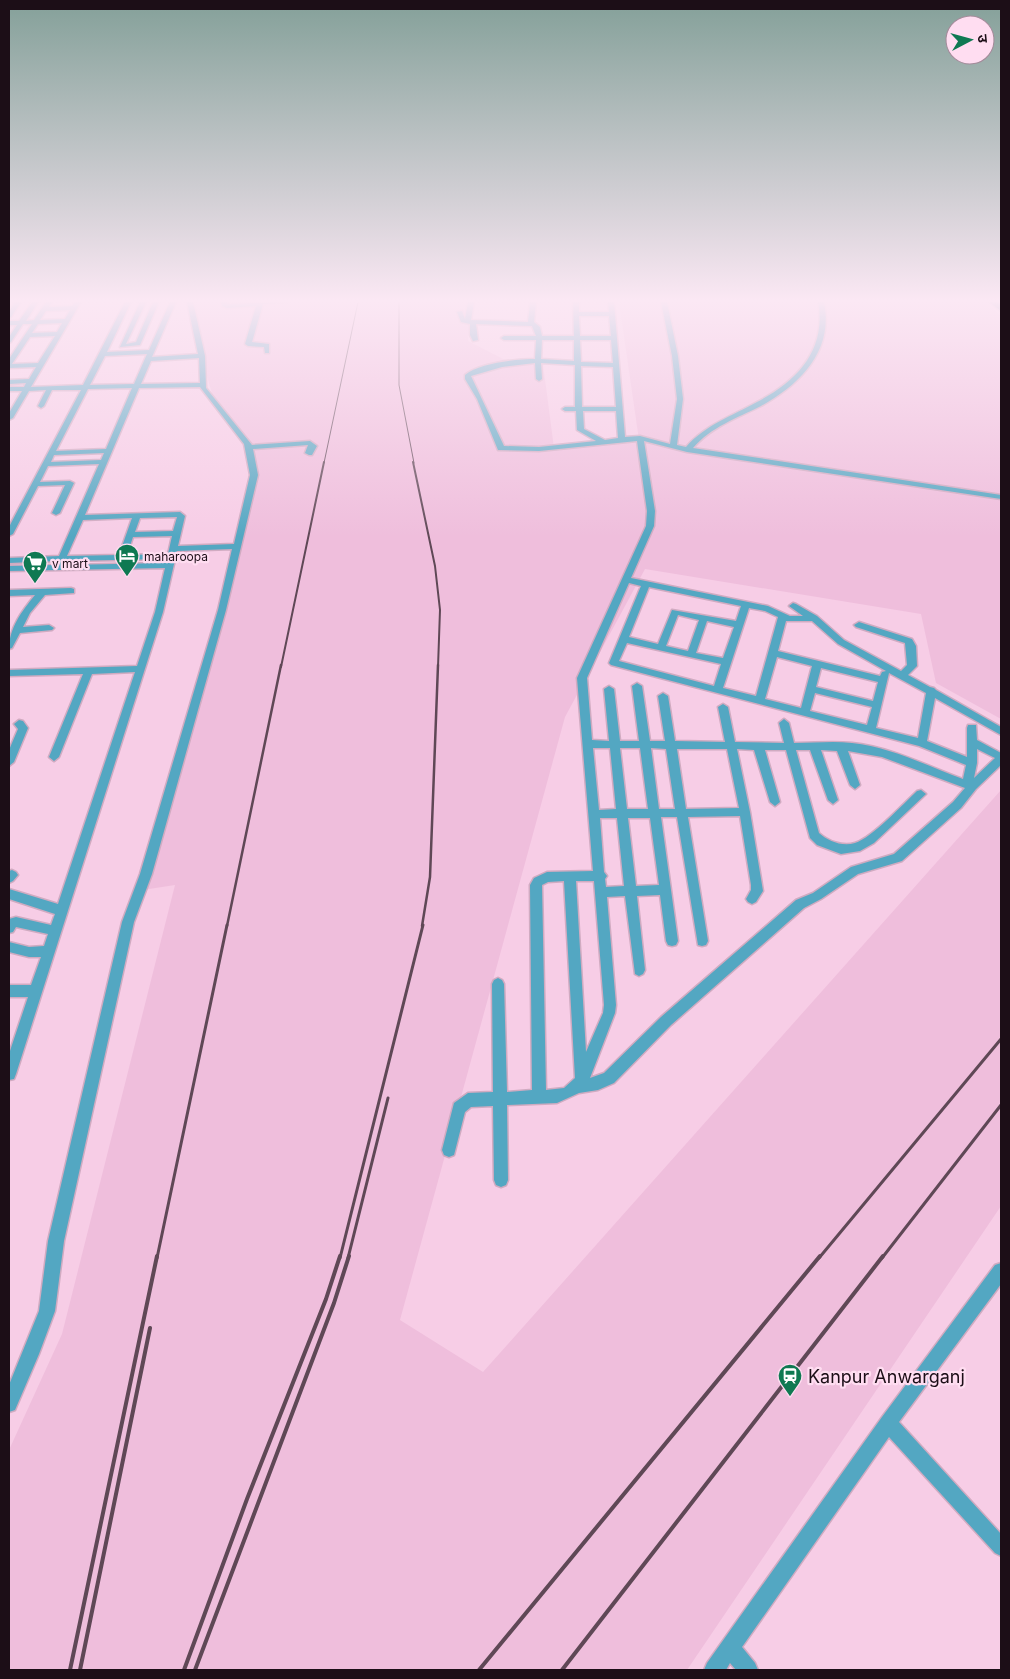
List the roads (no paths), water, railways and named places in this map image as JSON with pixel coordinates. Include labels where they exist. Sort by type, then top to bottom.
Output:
[{"type":"street","points":[[9,534],[88,380]]},
{"type":"street","points":[[60,563],[140,380]]},
{"type":"street","points":[[9,1404],[47,1311],[56,1241],[128,922],[146,874],[222,610],[254,475],[250,447],[233,423],[205,391],[204,380]]},
{"type":"street","points":[[469,380],[480,399],[498,446],[508,449],[528,450],[640,438],[686,450],[1001,497]]},
{"type":"street","points":[[578,380],[582,431],[602,442]]},
{"type":"street","points":[[617,380],[618,409],[622,440]]},
{"type":"street","points":[[673,447],[680,399],[678,380]]},
{"type":"street","points":[[686,450],[700,436],[716,425],[770,398],[791,380]]},
{"type":"street","points":[[9,382],[30,381],[9,418]]},
{"type":"street","points":[[9,389],[204,385]]},
{"type":"street","points":[[41,406],[50,388]]},
{"type":"street","points":[[9,399],[20,399]]},
{"type":"street","points":[[565,409],[618,409]]},
{"type":"street","points":[[449,1150],[456,1118],[459,1108],[463,1103],[475,1099],[566,1095],[580,1084],[609,1013],[601,876],[583,674],[627,580],[651,520],[640,438]]},
{"type":"street","points":[[250,447],[310,443],[313,445],[309,453]]},
{"type":"street","points":[[51,453],[109,451]]},
{"type":"street","points":[[45,464],[104,462]]},
{"type":"street","points":[[35,484],[70,483],[56,513]]},
{"type":"street","points":[[9,1074],[159,612],[181,516],[180,514],[79,518]]},
{"type":"street","points":[[122,557],[137,515]]},
{"type":"street","points":[[130,535],[176,533]]},
{"type":"street","points":[[9,560],[60,563],[171,557],[238,546]]},
{"type":"street","points":[[9,570],[122,557],[171,557]]},
{"type":"street","points":[[627,580],[746,604],[774,611],[792,620],[814,618]]},
{"type":"street","points":[[646,585],[614,663],[760,699],[922,743],[972,764]]},
{"type":"street","points":[[9,593],[70,591]]},
{"type":"street","points":[[9,646],[26,612],[42,592]]},
{"type":"street","points":[[718,689],[746,604]]},
{"type":"street","points":[[793,606],[814,618],[841,642],[931,690],[1001,731]]},
{"type":"street","points":[[661,648],[675,612],[739,625]]},
{"type":"street","points":[[760,699],[783,617]]},
{"type":"street","points":[[691,655],[704,618]]},
{"type":"street","points":[[859,625],[909,641],[912,666],[902,676]]},
{"type":"street","points":[[17,630],[49,628]]},
{"type":"street","points":[[624,639],[727,662]]},
{"type":"street","points":[[773,653],[883,680]]},
{"type":"street","points":[[805,712],[817,664]]},
{"type":"street","points":[[871,729],[887,668]]},
{"type":"street","points":[[9,673],[141,669]]},
{"type":"street","points":[[54,757],[89,670]]},
{"type":"street","points":[[637,686],[672,941]]},
{"type":"street","points":[[609,689],[639,970]]},
{"type":"street","points":[[811,689],[877,705]]},
{"type":"street","points":[[922,743],[931,690]]},
{"type":"street","points":[[663,696],[702,940]]},
{"type":"street","points":[[722,707],[745,812],[757,885],[757,892],[752,899]]},
{"type":"street","points":[[784,723],[814,835],[822,842],[841,849],[864,845],[921,794]]},
{"type":"street","points":[[9,762],[23,728],[19,724]]},
{"type":"street","points":[[580,1084],[598,1083],[609,1078],[666,1021],[800,904],[817,896],[855,870],[898,858],[911,849],[962,800],[969,785],[972,764],[972,728]]},
{"type":"street","points":[[969,785],[1001,758],[972,742]]},
{"type":"street","points":[[589,744],[841,746],[872,750],[908,761],[969,785]]},
{"type":"street","points":[[758,745],[775,802]]},
{"type":"street","points":[[814,746],[833,800]]},
{"type":"street","points":[[841,746],[855,785]]},
{"type":"street","points":[[595,814],[745,812]]},
{"type":"street","points":[[570,876],[580,1084]]},
{"type":"street","points":[[539,1097],[536,885],[538,881],[547,877],[601,876]]},
{"type":"street","points":[[602,892],[665,890]]},
{"type":"street","points":[[9,894],[63,911]]},
{"type":"street","points":[[9,928],[16,922],[56,931]]},
{"type":"street","points":[[9,947],[29,952],[49,951]]},
{"type":"street","points":[[498,984],[498,1098],[501,1180]]},
{"type":"street","points":[[9,991],[36,991]]},
{"type":"street","points":[[714,1670],[888,1422],[1001,1271]]},
{"type":"street","points":[[888,1422],[1001,1547]]},
{"type":"street","points":[[730,1647],[748,1670]]},
{"type":"railway","points":[[324,463],[341,380]]},
{"type":"railway","points":[[399,380],[414,463]]},
{"type":"railway","points":[[281,667],[324,462]]},
{"type":"railway","points":[[413,462],[435,566],[440,610],[438,667]]},
{"type":"railway","points":[[227,926],[281,665]]},
{"type":"railway","points":[[422,926],[430,877],[438,665]]},
{"type":"railway","points":[[157,1258],[227,925]]},
{"type":"railway","points":[[340,1258],[423,925]]},
{"type":"railway","points":[[819,1258],[1001,1039]]},
{"type":"railway","points":[[348,1258],[388,1098]]},
{"type":"railway","points":[[882,1258],[1001,1105]]},
{"type":"railway","points":[[70,1670],[157,1256]]},
{"type":"railway","points":[[184,1670],[247,1499],[326,1299],[340,1256]]},
{"type":"railway","points":[[195,1670],[334,1303],[349,1256]]},
{"type":"railway","points":[[479,1670],[820,1256]]},
{"type":"railway","points":[[562,1670],[883,1256]]},
{"type":"railway","points":[[80,1670],[150,1328]]},
{"type":"place","name":"maharoopa","points":[[127,577]]},
{"type":"place","name":"v mart","points":[[35,584]]},
{"type":"place","name":"Kanpur Anwarganj","points":[[790,1397]]}]
